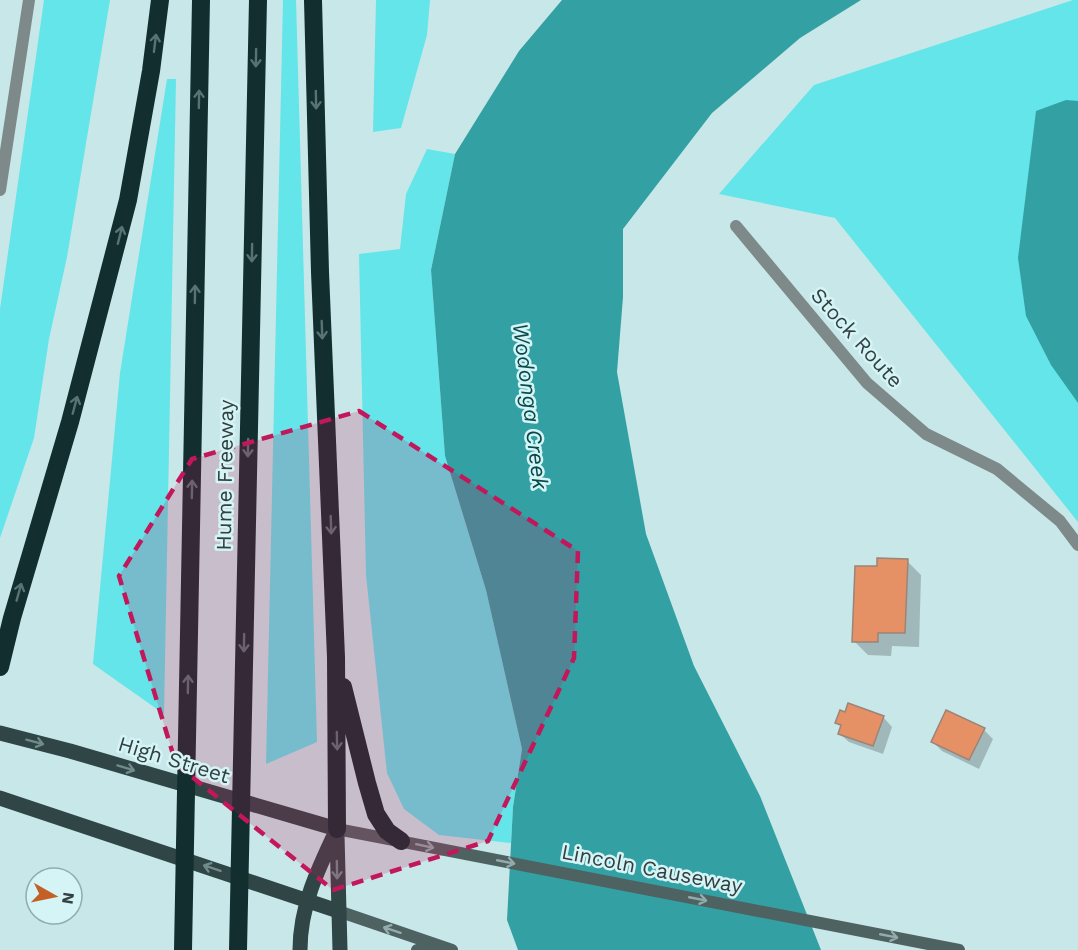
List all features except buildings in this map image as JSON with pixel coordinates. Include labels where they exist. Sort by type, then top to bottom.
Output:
[{"type":"highway","points":[[0,667],[2,651],[73,411],[128,200],[151,71],[160,0]]},
{"type":"highway","name":"Hume Freeway","points":[[183,950],[201,0]]},
{"type":"highway","name":"Hume Freeway","points":[[238,950],[258,0]]},
{"type":"highway","points":[[313,0],[320,272],[336,657],[336,829]]},
{"type":"highway","points":[[336,657],[376,814],[387,831],[401,841]]},
{"type":"main road","name":"High Street","points":[[0,733],[336,829]]},
{"type":"main road","points":[[0,798],[445,948]]},
{"type":"main road","name":"Lincoln Causeway","points":[[336,829],[959,950]]},
{"type":"main road","points":[[300,950],[301,925],[307,900],[316,873],[336,829]]},
{"type":"main road","points":[[336,829],[340,950]]},
{"type":"main road","points":[[417,950],[445,948]]},
{"type":"street","points":[[0,190],[28,0]]},
{"type":"street","name":"Stock Route","points":[[736,226],[867,383],[926,434],[997,469],[1060,521],[1078,545]]},
{"type":"highlighted area","points":[[359,411],[578,551],[574,658],[488,841],[333,890],[176,764],[119,576],[192,459]]},
{"type":"shaded area","points":[[44,0],[110,0],[67,257],[49,339],[34,438],[0,538],[0,309]]},
{"type":"shaded area","points":[[283,0],[296,0],[317,742],[266,764]]},
{"type":"shaded area","points":[[376,0],[430,0],[427,35],[401,128],[373,132]]},
{"type":"shaded area","points":[[1078,0],[1078,522],[835,218],[719,194],[814,85]]},
{"type":"shaded area","points":[[167,79],[176,79],[164,714],[93,664],[120,373]]},
{"type":"shaded area","points":[[427,149],[455,154],[431,270],[445,456],[486,590],[522,749],[513,807],[511,843],[439,835],[404,809],[387,773],[366,575],[359,254],[400,249],[406,194]]},
{"type":"water","name":"Wodonga Creek","points":[[562,0],[861,0],[800,38],[712,113],[623,229],[623,297],[617,372],[646,534],[694,666],[760,796],[821,950],[518,950],[507,920],[513,807],[522,749],[486,590],[445,456],[431,270],[455,154],[519,51]]},
{"type":"water","points":[[1066,100],[1078,101],[1078,403],[1051,365],[1026,316],[1018,258],[1036,111]]}]
